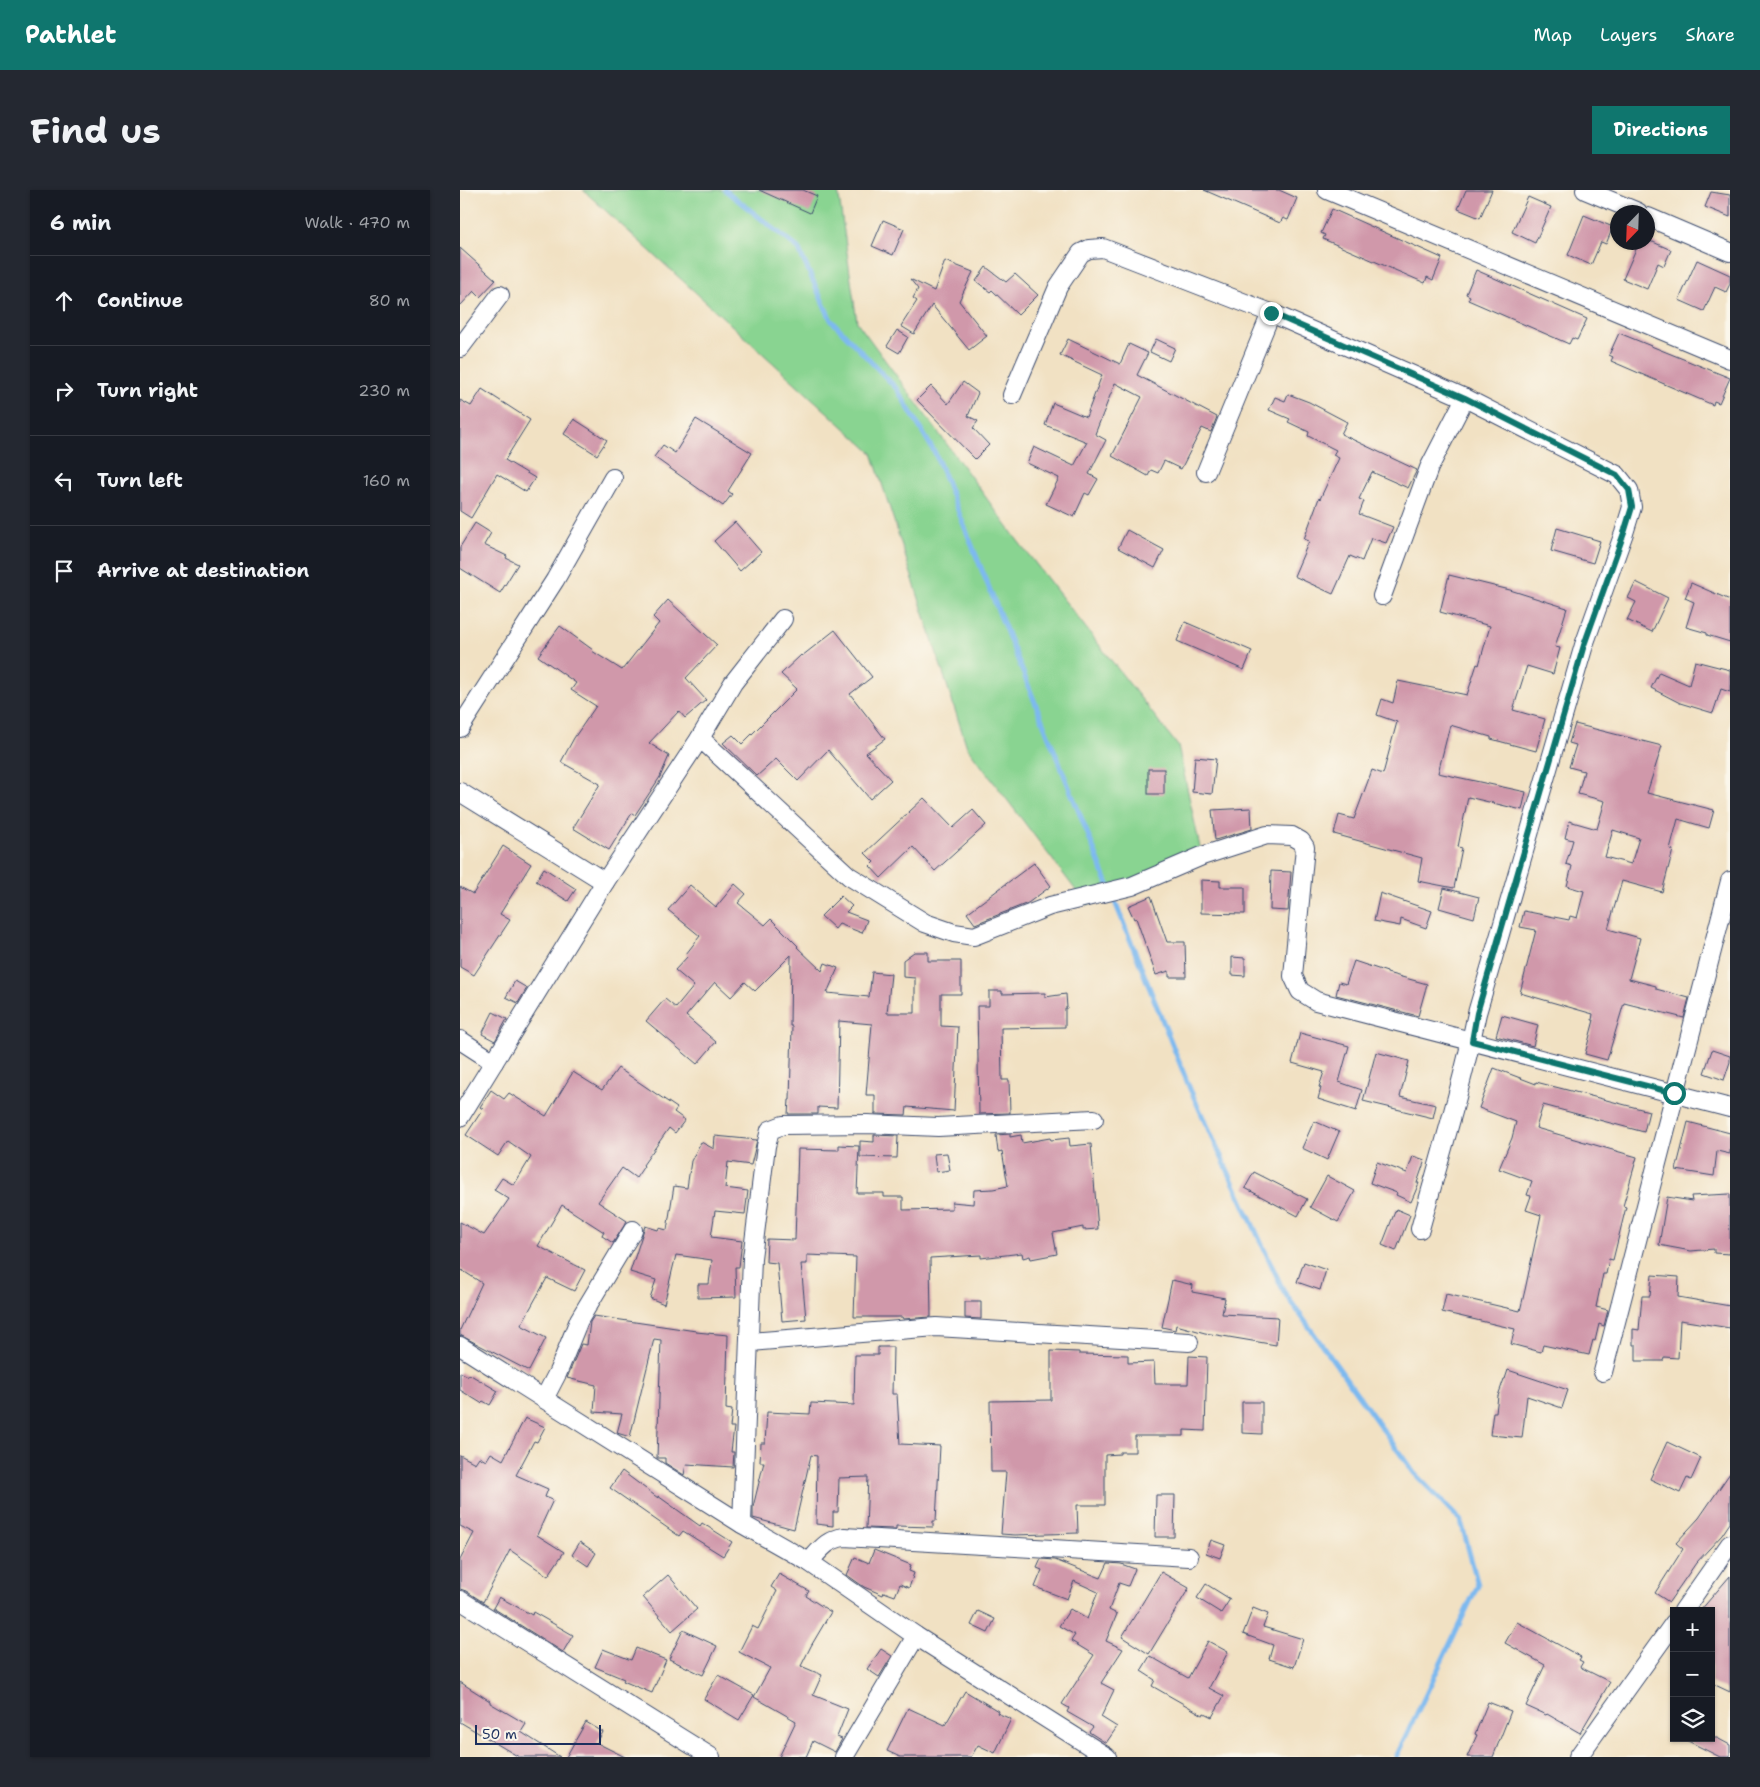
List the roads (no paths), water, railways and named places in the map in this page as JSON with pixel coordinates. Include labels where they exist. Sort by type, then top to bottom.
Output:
[{"type":"street","points":[[1327,190],[1730,359]]},
{"type":"street","points":[[1585,190],[1621,205]]},
{"type":"street","points":[[1655,220],[1730,252]]},
{"type":"street","points":[[1012,395],[1058,287],[1081,253],[1089,249],[1103,248],[1271,313],[1465,398],[1617,475],[1629,490],[1632,507],[1584,645],[1477,1013],[1472,1041],[1420,1229]]},
{"type":"street","points":[[460,348],[500,294]]},
{"type":"street","points":[[1206,472],[1271,313]]},
{"type":"street","points":[[1382,596],[1429,468],[1465,398]]},
{"type":"street","points":[[460,728],[555,580],[613,478]]},
{"type":"street","points":[[460,1117],[605,882],[700,738],[733,683],[783,619]]},
{"type":"street","points":[[700,738],[849,876],[925,923],[954,933],[974,936],[1050,906],[1132,886],[1202,856],[1267,835],[1292,836],[1302,841],[1305,847],[1293,976],[1300,991],[1316,1001],[1730,1108]]},
{"type":"street","points":[[460,792],[605,882]]},
{"type":"street","points":[[1603,1372],[1730,881]]},
{"type":"street","points":[[460,1040],[494,1062]]},
{"type":"street","points":[[742,1524],[752,1258],[766,1146],[770,1130],[783,1125],[867,1124],[938,1127],[1094,1119]]},
{"type":"street","points":[[544,1399],[558,1372],[579,1320],[633,1230]]},
{"type":"street","points":[[750,1342],[936,1327],[1189,1342]]},
{"type":"street","points":[[460,1346],[742,1524],[809,1562],[916,1636],[1107,1757]]},
{"type":"street","points":[[809,1562],[827,1543],[833,1539],[844,1538],[1189,1558]]},
{"type":"street","points":[[1686,1607],[1730,1544]]},
{"type":"street","points":[[460,1600],[711,1757]]},
{"type":"street","points":[[1578,1757],[1670,1629]]},
{"type":"street","points":[[844,1757],[916,1636]]},
{"type":"waterway","points":[[725,190],[798,248],[831,320],[897,389],[935,453],[1190,1089],[1284,1292],[1414,1473],[1461,1521],[1478,1585],[1396,1757]]}]
